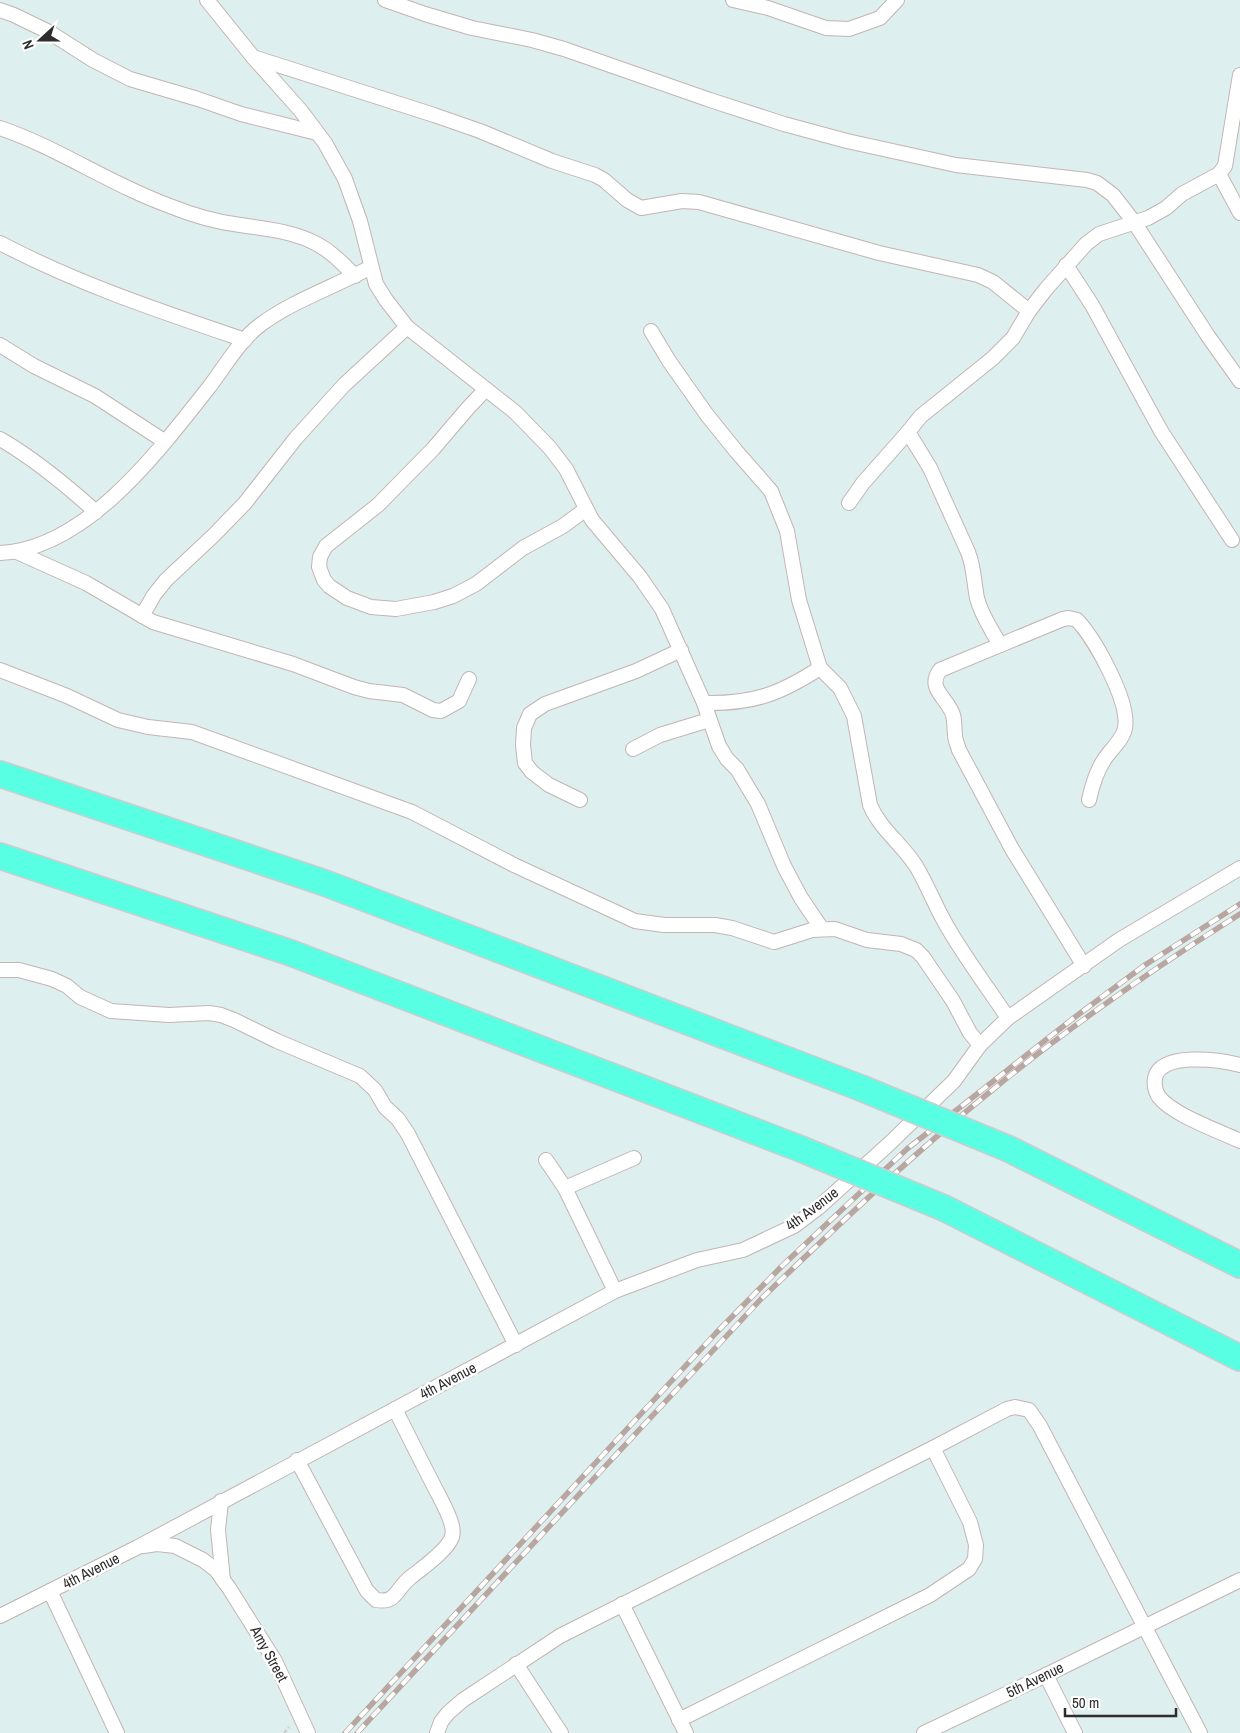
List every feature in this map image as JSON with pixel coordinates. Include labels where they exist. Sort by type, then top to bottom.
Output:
[{"type":"highway","points":[[0,774],[325,883],[861,1088],[1010,1149],[1240,1265]]},
{"type":"highway","points":[[0,856],[292,953],[801,1149],[944,1208],[1240,1358]]},
{"type":"street","points":[[207,0],[253,57],[301,111],[325,143],[345,179],[360,221],[376,284],[386,300],[407,327],[515,412],[550,448],[566,469],[586,509],[614,548],[640,577],[662,609],[704,703],[719,746],[727,759],[737,769],[758,804],[784,866],[801,898],[822,929]]},
{"type":"street","points":[[385,0],[472,28],[532,40],[564,49],[710,100],[847,141],[956,165],[1087,180],[1097,183],[1113,195],[1134,222],[1208,336],[1240,381]]},
{"type":"street","points":[[733,0],[768,8],[826,28],[849,29],[880,18],[897,0]]},
{"type":"street","points":[[0,10],[49,32],[92,60],[130,79],[241,114],[317,133]]},
{"type":"street","points":[[253,57],[434,115],[480,131],[552,161],[595,175],[604,180],[626,200],[640,208],[682,201],[700,202],[879,253],[969,273],[993,282],[1029,311]]},
{"type":"street","points":[[849,503],[863,483],[921,416],[993,358],[1013,338],[1029,311],[1066,265],[1086,244],[1099,234],[1148,218],[1166,208],[1182,194],[1219,174],[1225,166],[1240,74]]},
{"type":"street","points":[[0,128],[47,148],[140,194],[169,206],[220,222],[282,231],[316,243],[330,252],[354,276]]},
{"type":"street","points":[[1219,174],[1240,213]]},
{"type":"street","points":[[0,244],[159,312],[245,340]]},
{"type":"street","points":[[1066,265],[1092,305],[1161,432],[1232,540]]},
{"type":"street","points":[[0,553],[17,552],[58,537],[96,512],[139,472],[245,340],[260,325],[371,267]]},
{"type":"street","points":[[142,616],[154,595],[166,580],[245,503],[296,438],[344,385],[407,327]]},
{"type":"street","points":[[651,331],[669,361],[708,415],[771,491],[787,531],[799,600],[820,668],[840,688],[854,716],[870,805],[874,815],[882,827],[906,852],[917,868],[949,930],[1008,1018]]},
{"type":"street","points":[[0,346],[34,366],[95,396],[164,441]]},
{"type":"street","points":[[486,389],[433,449],[378,505],[326,546],[320,556],[319,567],[324,580],[329,586],[347,598],[372,607],[396,609],[434,602],[453,596],[476,584],[523,548],[563,526],[586,509]]},
{"type":"street","points":[[908,432],[930,468],[968,552],[973,566],[980,608],[1000,645]]},
{"type":"street","points":[[0,439],[60,480],[96,512]]},
{"type":"street","points":[[17,552],[86,583],[142,616],[174,628],[293,664],[354,687],[369,691],[403,695],[433,710],[441,711],[459,701],[469,679]]},
{"type":"street","points":[[1084,966],[1012,849],[959,750],[955,737],[955,724],[952,713],[936,689],[935,678],[940,670],[1063,619],[1074,618],[1082,625],[1100,654],[1122,700],[1125,715],[1125,728],[1121,738],[1098,769],[1089,800]]},
{"type":"street","points":[[580,800],[549,785],[532,772],[525,763],[524,728],[530,714],[545,704],[636,671],[680,650]]},
{"type":"street","points":[[704,703],[730,703],[766,696],[802,680],[820,668]]},
{"type":"street","points":[[0,670],[67,696],[118,720],[148,727],[192,732],[412,812],[514,865],[635,921],[664,926],[716,925],[732,928],[774,942],[812,930],[836,929],[867,940],[901,944],[916,950],[923,957],[953,1002],[970,1033],[980,1045]]},
{"type":"street","points":[[633,749],[660,735],[709,720]]},
{"type":"street","name":"4th Avenue","points":[[0,1616],[138,1547],[615,1291],[697,1260],[743,1250],[794,1226],[818,1208],[890,1144],[954,1080],[980,1045],[1008,1018],[1119,940],[1240,868]]},
{"type":"street","points":[[0,970],[19,970],[52,979],[67,986],[80,997],[111,1011],[150,1014],[209,1013],[222,1016],[360,1076],[375,1090],[385,1107],[398,1119],[408,1134],[516,1345]]},
{"type":"street","points":[[1240,1065],[1194,1059],[1179,1061],[1162,1067],[1156,1074],[1155,1089],[1160,1097],[1177,1112],[1240,1142]]},
{"type":"street","points":[[565,1188],[634,1158]]},
{"type":"street","points":[[546,1160],[565,1188],[615,1291]]},
{"type":"street","points":[[438,1733],[441,1722],[448,1712],[516,1664],[560,1636],[934,1448],[1007,1409],[1015,1407],[1029,1410],[1040,1426],[1200,1733]]},
{"type":"street","points":[[297,1460],[367,1591],[376,1600],[389,1601],[405,1581],[433,1559],[447,1545],[453,1530],[442,1502],[395,1409]]},
{"type":"street","points":[[679,1720],[930,1594],[969,1569],[975,1559],[976,1545],[970,1522],[934,1448]]},
{"type":"street","name":"Amy Street","points":[[221,1501],[218,1530],[223,1580]]},
{"type":"street","name":"Amy Street","points":[[138,1547],[157,1544],[175,1546],[204,1560],[216,1570],[275,1661],[306,1728]]},
{"type":"street","name":"5th Avenue","points":[[924,1733],[1240,1580]]},
{"type":"street","points":[[50,1591],[117,1733]]},
{"type":"street","points":[[622,1604],[686,1733]]},
{"type":"street","points":[[516,1664],[561,1733]]},
{"type":"street","points":[[1046,1675],[1075,1733]]},
{"type":"railway","points":[[345,1733],[716,1333],[782,1266],[907,1149],[1075,1017],[1145,965],[1240,904]]},
{"type":"railway","points":[[357,1733],[761,1299],[847,1217],[965,1112],[1025,1064],[1115,997],[1240,914]]}]
